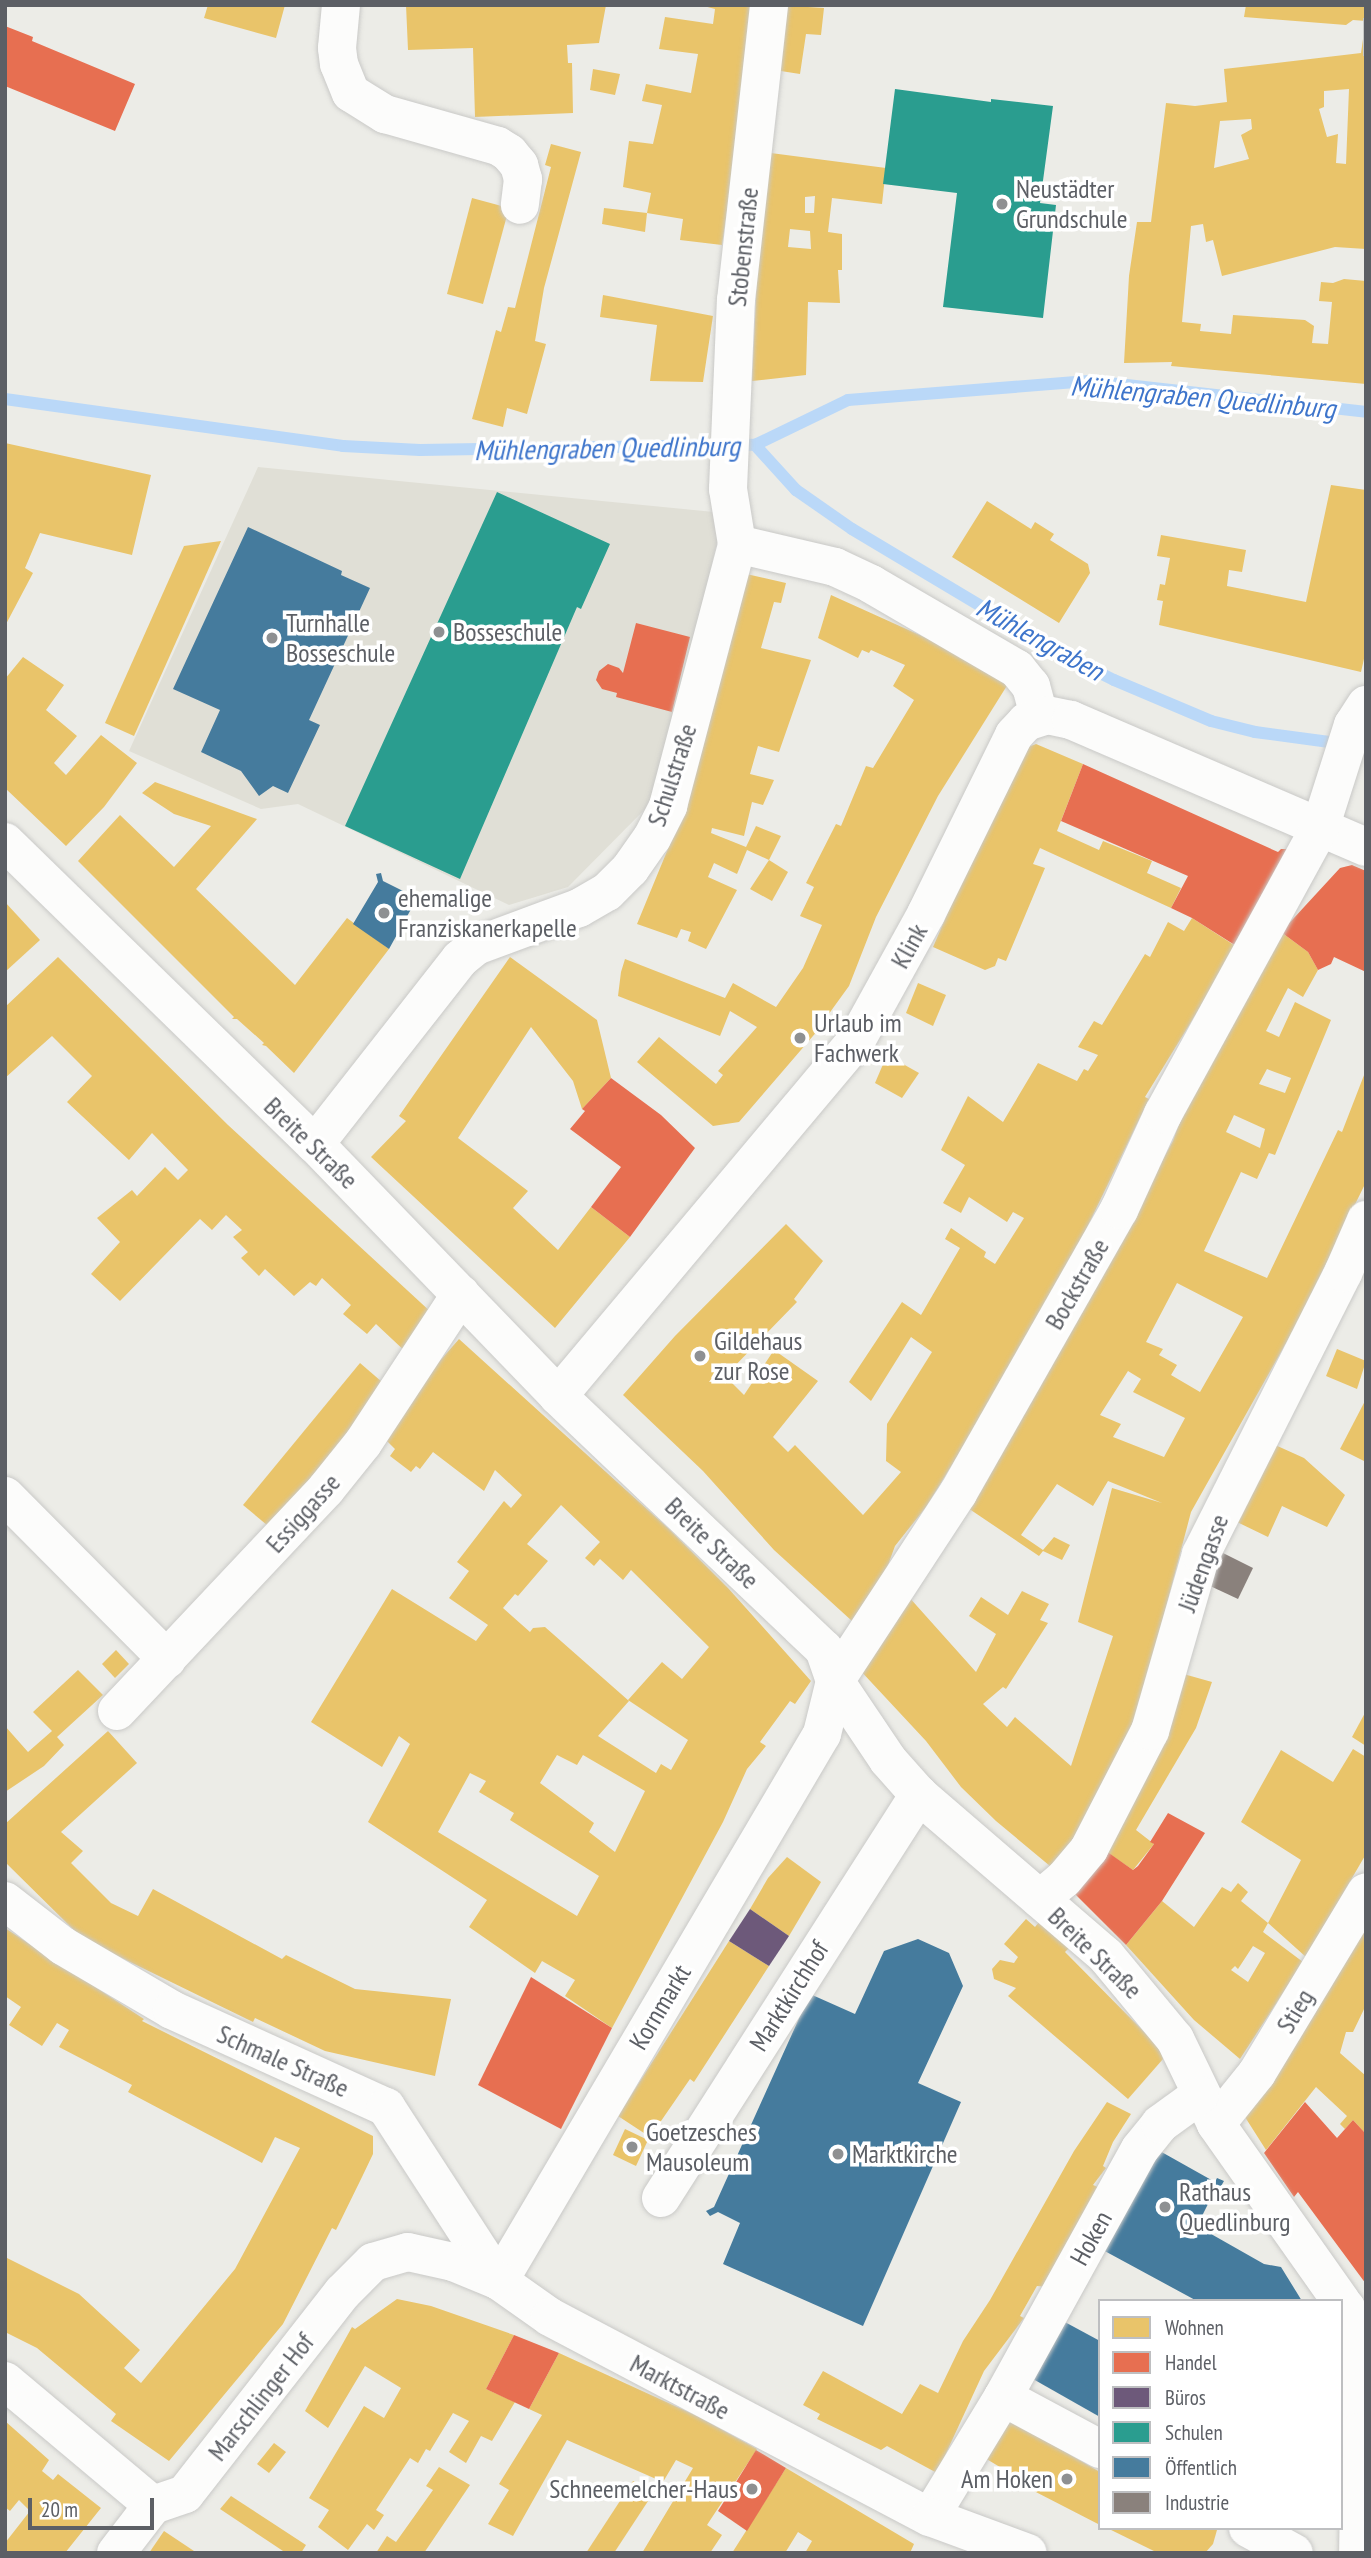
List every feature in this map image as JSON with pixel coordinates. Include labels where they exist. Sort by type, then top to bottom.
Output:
[{"type":"street","points":[[341,5],[337,48],[339,64],[351,93],[385,114],[498,146],[509,153],[519,165],[523,179],[520,205]]},
{"type":"street","name":"Stobenstraße","points":[[728,489],[736,300],[769,5]]},
{"type":"street","name":"Schulstraße","points":[[315,1144],[460,959],[476,946],[579,908],[607,892],[630,869],[652,838],[668,806],[737,544],[728,489]]},
{"type":"street","points":[[737,544],[835,567],[871,584],[1017,669],[1031,686],[1039,716],[1057,716],[1072,720],[1366,846]]},
{"type":"street","name":"Bockstraße","points":[[822,1734],[835,1681],[958,1493],[1119,1210],[1163,1114],[1321,825],[1360,715]]},
{"type":"street","name":"Klink","points":[[558,1396],[856,1041],[926,914],[1014,735],[1026,722],[1039,716]]},
{"type":"street","name":"Breite Straße","points":[[5,842],[315,1144],[558,1396],[824,1649],[835,1681],[888,1760],[919,1795],[1106,1956],[1167,2027],[1208,2109],[1340,2299]]},
{"type":"street","name":"Jüdengasse","points":[[1040,1899],[1063,1879],[1089,1849],[1150,1731],[1201,1554],[1343,1273],[1366,1220]]},
{"type":"street","name":"Essiggasse","points":[[117,1711],[280,1539],[363,1443],[461,1294]]},
{"type":"street","points":[[5,1496],[167,1659]]},
{"type":"street","name":"Kornmarkt","points":[[499,2281],[822,1734]]},
{"type":"street","name":"Marktkirchhof","points":[[661,2199],[919,1795]]},
{"type":"street","name":"Stieg","points":[[1208,2109],[1257,2073],[1366,1892]]},
{"type":"street","name":"Schmale Straße","points":[[5,1901],[63,1946],[172,2010],[386,2107],[499,2281]]},
{"type":"street","name":"Hoken","points":[[930,2517],[1003,2397],[1140,2149],[1160,2124],[1208,2109]]},
{"type":"street","name":"Marktstraße","points":[[342,2292],[373,2262],[408,2252],[453,2262],[499,2281],[550,2318],[930,2517],[1028,2553]]},
{"type":"street","name":"Marschlinger Hof","points":[[153,2505],[185,2494],[342,2292]]},
{"type":"street","name":"Breite Straße","points":[[1343,2304],[1356,2365],[1360,2432],[1357,2553]]},
{"type":"street","points":[[5,2381],[153,2505],[116,2553]]},
{"type":"street","points":[[1003,2397],[1098,2448]]},
{"type":"street","points":[[1252,2530],[1294,2553]]},
{"type":"shaded area","name":"Bosseschule","points":[[258,467],[724,513],[656,798],[568,887],[509,905],[298,804],[261,809],[129,751]]},
{"type":"building: Wohnen","points":[[208,5],[285,5],[276,38],[204,18]]},
{"type":"building: Wohnen","points":[[406,5],[606,5],[599,43],[567,45],[568,63],[572,63],[573,113],[475,117],[473,48],[408,50]]},
{"type":"building: Wohnen","points":[[700,5],[757,5],[722,245],[680,240],[683,219],[647,213],[651,193],[623,187],[629,141],[653,144],[662,105],[642,101],[646,84],[691,93],[698,54],[659,49],[665,17],[713,24],[715,9]]},
{"type":"building: Wohnen","points":[[776,5],[824,8],[821,35],[806,34],[800,74],[768,69]]},
{"type":"building: Wohnen","points":[[1246,5],[1366,5],[1366,21],[1353,20],[1346,25],[1244,17]]},
{"type":"building: Wohnen","points":[[1364,32],[1366,249],[1335,247],[1222,276],[1213,240],[1206,242],[1203,224],[1191,226],[1182,322],[1201,324],[1200,331],[1231,334],[1233,315],[1305,320],[1314,326],[1312,343],[1328,344],[1332,302],[1319,301],[1321,282],[1333,283],[1344,279],[1366,281],[1366,384],[1171,366],[1172,362],[1124,363],[1129,276],[1137,222],[1151,222],[1166,103],[1195,106],[1227,102],[1224,69],[1361,53]],"holes":[[[1349,89],[1346,164],[1336,163],[1338,134],[1327,137],[1319,109],[1324,107],[1324,91]],[[1251,119],[1252,129],[1241,135],[1249,159],[1214,168],[1220,121]]]},
{"type":"building: Wohnen","points":[[593,69],[620,74],[615,95],[590,90]]},
{"type":"building: Wohnen","points":[[551,144],[581,152],[544,288],[535,341],[546,344],[527,414],[507,408],[503,427],[472,419],[496,330],[501,332],[508,307],[515,308],[551,167],[545,165]]},
{"type":"building: Wohnen","points":[[763,152],[886,168],[882,204],[832,198],[828,232],[842,234],[842,270],[838,270],[840,303],[808,302],[806,375],[752,381]],"holes":[[[815,196],[814,213],[805,213],[805,197]],[[790,229],[810,231],[811,249],[788,247]]]},
{"type":"building: Wohnen","points":[[472,198],[509,208],[483,304],[447,294]]},
{"type":"building: Wohnen","points":[[604,208],[647,213],[645,232],[602,224]]},
{"type":"building: Wohnen","points":[[603,295],[713,316],[703,382],[650,381],[657,325],[600,317]]},
{"type":"building: Wohnen","points":[[5,443],[151,475],[132,555],[40,533],[25,568],[33,573],[5,626]]},
{"type":"building: Wohnen","points":[[1331,485],[1366,490],[1366,650],[1361,672],[1159,625],[1163,601],[1157,600],[1160,584],[1165,585],[1170,558],[1157,556],[1161,535],[1246,550],[1242,572],[1229,570],[1227,586],[1306,602]]},
{"type":"building: Wohnen","points":[[987,501],[1031,529],[1035,522],[1054,534],[1050,540],[1088,564],[1090,573],[1059,623],[952,557]]},
{"type":"building: Wohnen","points":[[221,541],[134,736],[105,723],[184,546]]},
{"type":"building: Wohnen","points":[[742,573],[786,583],[781,603],[774,602],[761,648],[811,660],[779,752],[758,746],[750,774],[774,780],[763,805],[752,802],[744,836],[712,828],[711,833],[746,847],[756,826],[781,836],[769,860],[747,850],[737,874],[714,863],[708,877],[737,890],[706,949],[688,941],[691,932],[681,929],[677,938],[637,924],[679,822]]},
{"type":"building: Wohnen","points":[[831,595],[944,646],[1008,684],[938,796],[876,917],[849,986],[823,1022],[828,1026],[823,1033],[819,1029],[739,1122],[713,1126],[637,1062],[659,1037],[716,1084],[723,1075],[718,1071],[757,1027],[730,1011],[720,1036],[618,996],[621,972],[625,959],[725,998],[733,983],[776,1007],[803,968],[822,925],[800,916],[814,887],[806,883],[836,824],[841,826],[866,766],[873,768],[914,700],[893,686],[905,665],[871,650],[869,653],[862,650],[858,658],[818,638]]},
{"type":"building: Wohnen","points":[[23,657],[64,685],[46,710],[77,736],[54,763],[66,775],[101,735],[137,763],[104,807],[66,846],[5,788],[5,679]]},
{"type":"building: Wohnen","points":[[1036,744],[1083,764],[1057,831],[1099,850],[1103,841],[1152,861],[1147,873],[1181,888],[1171,908],[1040,848],[1033,864],[1045,868],[1006,961],[998,958],[995,966],[985,970],[933,947],[1018,751]]},
{"type":"building: Wohnen","points":[[155,782],[257,819],[196,889],[295,985],[347,918],[389,949],[294,1073],[237,1019],[232,1019],[234,1017],[78,861],[120,815],[174,867],[211,826],[174,814],[142,793]]},
{"type":"building: Wohnen","points":[[769,860],[788,872],[772,901],[750,889]]},
{"type":"building: Wohnen","points":[[5,902],[40,940],[5,972]]},
{"type":"building: Wohnen","points":[[1192,918],[1237,947],[1145,1097],[1149,1099],[1080,1242],[987,1408],[926,1507],[895,1546],[887,1568],[852,1621],[774,1550],[703,1471],[623,1395],[675,1336],[786,1224],[823,1261],[794,1299],[797,1302],[725,1376],[744,1395],[774,1350],[818,1381],[773,1437],[788,1452],[795,1445],[863,1515],[901,1472],[886,1461],[887,1424],[932,1352],[911,1337],[871,1401],[849,1382],[902,1302],[921,1315],[960,1248],[945,1239],[951,1228],[986,1252],[984,1257],[995,1264],[1024,1218],[1013,1212],[1007,1222],[969,1197],[961,1213],[943,1203],[965,1165],[941,1150],[968,1096],[1003,1122],[1038,1063],[1077,1081],[1084,1069],[1088,1071],[1098,1055],[1078,1047],[1094,1021],[1102,1025],[1145,954],[1150,957],[1168,922],[1184,931]]},
{"type":"building: Wohnen","points":[[1281,932],[1308,952],[1318,970],[1303,997],[1288,988],[1266,1031],[1279,1037],[1295,1002],[1331,1020],[1275,1155],[1269,1153],[1257,1179],[1241,1172],[1204,1251],[1267,1278],[1338,1130],[1342,1132],[1366,1070],[1366,1182],[1295,1327],[1191,1512],[1154,1653],[1146,1714],[1056,1871],[996,1821],[961,1787],[926,1741],[858,1668],[908,1596],[976,1672],[996,1634],[969,1616],[981,1597],[1008,1615],[1022,1591],[1049,1604],[1040,1620],[1048,1623],[1006,1689],[1003,1687],[983,1704],[1007,1727],[1015,1717],[1071,1766],[1113,1636],[1078,1622],[1112,1488],[1162,1503],[1108,1481],[1093,1506],[1057,1484],[1021,1535],[1043,1550],[1054,1537],[1070,1545],[1062,1560],[1043,1551],[1039,1556],[962,1504],[1133,1214],[1173,1141],[1186,1103]],"holes":[[[1267,1069],[1291,1078],[1285,1093],[1259,1084]],[[1234,1115],[1265,1129],[1260,1148],[1226,1132]],[[1177,1283],[1243,1317],[1200,1392],[1171,1375],[1177,1365],[1159,1355],[1163,1349],[1146,1342]],[[1128,1371],[1141,1379],[1133,1392],[1185,1418],[1164,1457],[1113,1437],[1121,1424],[1100,1415]]]},
{"type":"building: Wohnen","points":[[58,957],[228,1125],[433,1314],[408,1354],[376,1324],[367,1334],[343,1314],[351,1305],[322,1278],[316,1286],[310,1282],[294,1296],[265,1269],[259,1276],[241,1258],[248,1252],[233,1237],[242,1230],[226,1215],[212,1230],[200,1219],[120,1301],[91,1274],[120,1242],[97,1218],[132,1190],[137,1196],[165,1167],[178,1180],[188,1170],[152,1133],[129,1160],[67,1102],[92,1076],[52,1036],[5,1078],[5,1007]]},
{"type":"building: Wohnen","points":[[510,957],[597,1020],[611,1078],[582,1109],[573,1081],[531,1027],[458,1138],[528,1191],[513,1208],[558,1250],[591,1207],[630,1237],[555,1328],[371,1157],[406,1121],[399,1116]]},
{"type":"building: Wohnen","points":[[918,983],[946,995],[933,1026],[906,1013]]},
{"type":"building: Wohnen","points":[[887,1055],[919,1073],[902,1098],[875,1083]]},
{"type":"building: Wohnen","points":[[459,1339],[669,1529],[728,1588],[811,1681],[795,1704],[790,1701],[760,1742],[766,1746],[747,1769],[723,1822],[612,2028],[565,1996],[575,1980],[542,1961],[535,1973],[469,1927],[487,1900],[368,1822],[410,1744],[399,1736],[382,1767],[311,1722],[392,1589],[476,1641],[488,1625],[449,1598],[469,1571],[457,1562],[504,1501],[511,1508],[522,1495],[495,1470],[484,1491],[433,1452],[420,1469],[416,1466],[411,1472],[390,1456],[395,1449],[385,1439],[418,1386]],"holes":[[[561,1505],[600,1542],[585,1558],[594,1566],[600,1559],[623,1580],[631,1570],[709,1647],[682,1679],[662,1662],[628,1700],[688,1740],[671,1770],[661,1764],[656,1773],[598,1736],[629,1701],[545,1627],[533,1628],[530,1632],[503,1608],[515,1594],[518,1596],[548,1561],[527,1544]],[[557,1755],[577,1765],[583,1755],[645,1791],[615,1852],[589,1832],[594,1823],[540,1783]],[[470,1773],[486,1781],[479,1792],[514,1813],[510,1820],[599,1876],[577,1916],[438,1832]]]},
{"type":"building: Wohnen","points":[[1337,1349],[1366,1361],[1357,1389],[1326,1376]]},
{"type":"building: Wohnen","points":[[360,1363],[389,1388],[273,1530],[243,1505]]},
{"type":"building: Wohnen","points":[[1366,1399],[1366,1462],[1340,1449]]},
{"type":"building: Wohnen","points":[[1273,1444],[1304,1458],[1345,1495],[1327,1527],[1282,1506],[1268,1537],[1237,1522]]},
{"type":"building: Wohnen","points":[[116,1650],[129,1664],[115,1678],[102,1664]]},
{"type":"building: Wohnen","points":[[78,1670],[103,1695],[57,1737],[64,1745],[44,1766],[5,1792],[5,1726],[28,1752],[52,1731],[33,1712]]},
{"type":"building: Wohnen","points":[[1180,1673],[1212,1682],[1196,1728],[1136,1830],[1154,1844],[1133,1870],[1098,1846]]},
{"type":"building: Wohnen","points":[[1366,1711],[1366,1746],[1352,1737]]},
{"type":"building: Wohnen","points":[[108,1731],[137,1763],[61,1832],[83,1851],[71,1863],[111,1903],[138,1916],[153,1889],[282,1959],[286,1955],[355,1989],[451,1999],[435,2076],[325,2051],[255,2018],[253,2022],[83,1939],[5,1862],[5,1824]]},
{"type":"building: Wohnen","points":[[1353,1749],[1366,1757],[1366,1854],[1306,1957],[1268,1923],[1301,1860],[1241,1822],[1281,1750],[1333,1782]]},
{"type":"building: Wohnen","points":[[787,1857],[821,1882],[789,1936],[750,1909],[768,1878]]},
{"type":"building: Wohnen","points":[[1238,1883],[1248,1892],[1241,1901],[1268,1923],[1263,1932],[1303,1962],[1240,2059],[1194,2020],[1126,1945],[1162,1901],[1194,1927],[1222,1887],[1231,1892]],"holes":[[[1253,1946],[1265,1953],[1248,1982],[1231,1970],[1235,1966],[1238,1969]]]},
{"type":"building: Wohnen","points":[[1366,1917],[1366,2005],[1353,2032],[1346,2032],[1340,2053],[1366,2076],[1366,2134],[1353,2120],[1345,2129],[1340,2124],[1347,2116],[1316,2087],[1266,2150],[1245,2117]]},
{"type":"building: Wohnen","points":[[1026,1919],[1035,1927],[1040,1921],[1069,1948],[1065,1952],[1160,2048],[1163,2059],[1128,2099],[1008,1996],[1016,1988],[994,1979],[992,1969],[1000,1960],[1014,1963],[1018,1957],[1004,1944]]},
{"type":"building: Wohnen","points":[[5,1928],[144,2019],[142,2021],[373,2136],[373,2154],[362,2177],[336,2230],[332,2228],[283,2324],[169,2461],[111,2421],[116,2414],[37,2348],[5,2332],[5,2257],[79,2294],[140,2350],[124,2368],[141,2383],[235,2269],[300,2148],[275,2137],[262,2163],[128,2092],[132,2085],[59,2047],[69,2030],[57,2023],[42,2046],[9,2025],[21,2007],[5,1996]]},
{"type":"building: Wohnen","points":[[729,1941],[769,1966],[694,2082],[690,2079],[650,2137],[618,2116]]},
{"type":"building: Wohnen","points":[[1107,2102],[1131,2114],[1113,2142],[1103,2166],[1106,2168],[1093,2185],[1100,2188],[1049,2287],[1037,2286],[1020,2316],[1024,2318],[984,2371],[937,2473],[887,2446],[881,2450],[817,2419],[820,2414],[803,2405],[823,2371],[902,2414],[920,2384],[938,2393],[963,2341],[990,2300],[1074,2151]]},
{"type":"building: Wohnen","name":"Goetzesches Mausoleum","points":[[625,2129],[648,2140],[636,2166],[613,2155]]},
{"type":"building: Wohnen","points":[[397,2299],[431,2306],[514,2335],[486,2389],[515,2402],[492,2441],[481,2436],[466,2463],[449,2452],[469,2421],[453,2413],[430,2451],[426,2449],[418,2463],[410,2458],[376,2510],[384,2515],[374,2530],[367,2524],[348,2550],[318,2527],[329,2510],[309,2498],[364,2406],[384,2418],[401,2388],[365,2366],[328,2428],[305,2411],[352,2327],[355,2329]]},
{"type":"building: Wohnen","points":[[559,2353],[697,2416],[757,2449],[707,2525],[722,2535],[710,2553],[642,2553],[693,2468],[676,2460],[663,2482],[567,2440],[513,2536],[488,2524],[509,2490],[499,2484],[542,2415],[529,2409]]},
{"type":"building: Wohnen","points":[[999,2414],[1098,2471],[1098,2524],[1030,2489],[1031,2486],[975,2452]]},
{"type":"building: Wohnen","points":[[5,2421],[49,2460],[42,2471],[53,2480],[58,2474],[101,2508],[65,2553],[5,2553],[5,2543],[30,2511],[19,2500],[10,2511],[5,2507]]},
{"type":"building: Wohnen","points":[[274,2443],[286,2452],[269,2473],[257,2464]]},
{"type":"building: Wohnen","points":[[439,2467],[470,2485],[424,2553],[376,2553],[387,2536],[396,2542],[433,2490],[426,2486]]},
{"type":"building: Wohnen","points":[[786,2468],[914,2544],[910,2553],[805,2553],[812,2541],[798,2532],[785,2553],[732,2553]]},
{"type":"building: Wohnen","points":[[633,2481],[654,2492],[614,2553],[586,2553]]},
{"type":"building: Wohnen","points":[[231,2496],[306,2545],[301,2553],[286,2553],[220,2509]]},
{"type":"building: Wohnen","points":[[1111,2530],[1217,2530],[1213,2544],[1205,2553],[1158,2553]]},
{"type":"building: Wohnen","points":[[164,2531],[197,2553],[149,2553]]},
{"type":"building: Handel","points":[[5,26],[33,37],[32,41],[135,84],[115,131],[5,86]]},
{"type":"building: Handel","points":[[636,623],[690,637],[672,712],[616,697],[617,693],[602,689],[596,680],[599,671],[608,664],[619,668],[623,673]]},
{"type":"building: Handel","points":[[1083,764],[1278,852],[1281,849],[1290,849],[1241,949],[1171,908],[1188,876],[1061,821]]},
{"type":"building: Handel","points":[[1352,865],[1366,871],[1366,972],[1334,957],[1331,964],[1318,970],[1308,952],[1281,932],[1340,868]]},
{"type":"building: Handel","points":[[611,1078],[661,1115],[695,1148],[630,1237],[591,1207],[621,1167],[570,1129],[585,1111],[582,1109]]},
{"type":"building: Handel","points":[[1168,1813],[1205,1833],[1162,1901],[1126,1945],[1072,1891],[1099,1846],[1133,1870],[1138,1866],[1154,1844],[1150,1842]]},
{"type":"building: Handel","points":[[531,1977],[612,2028],[561,2129],[478,2085]]},
{"type":"building: Handel","points":[[1305,2102],[1337,2138],[1353,2120],[1366,2134],[1366,2284],[1298,2192],[1294,2197],[1264,2153]]},
{"type":"building: Handel","points":[[514,2335],[559,2353],[529,2409],[486,2389]]},
{"type":"building: Handel","name":"Schneemelcher-Haus","points":[[756,2450],[786,2468],[747,2531],[718,2511]]},
{"type":"building: Büros","points":[[750,1909],[789,1936],[769,1966],[729,1941]]},
{"type":"building: Schulen","name":"Neustädter Grundschule","points":[[895,89],[991,102],[991,99],[1053,106],[1040,203],[1056,205],[1043,318],[943,307],[957,193],[883,184]]},
{"type":"building: Schulen","name":"Bosseschule","points":[[497,492],[610,544],[581,609],[577,607],[460,879],[345,826]]},
{"type":"building: Öffentlich","name":"Turnhalle Bosseschule","points":[[248,527],[342,571],[341,575],[370,588],[309,720],[320,725],[288,793],[273,786],[259,796],[241,771],[201,752],[220,710],[173,689]]},
{"type":"building: Öffentlich","name":"ehemalige Franziskanerkapelle","points":[[381,873],[383,881],[415,897],[425,896],[415,902],[389,949],[353,924],[378,882],[376,874]]},
{"type":"building: Öffentlich","name":"Marktkirche","points":[[918,1939],[949,1953],[963,1986],[918,2083],[961,2102],[863,2326],[723,2264],[740,2223],[718,2212],[710,2216],[706,2211],[714,2207],[810,1994],[855,2014],[884,1951]]},
{"type":"building: Öffentlich","name":"Rathaus Quedlinburg","points":[[1158,2150],[1215,2182],[1217,2178],[1224,2181],[1220,2188],[1217,2186],[1197,2226],[1264,2264],[1281,2267],[1301,2299],[1193,2299],[1101,2249]]},
{"type":"building: Öffentlich","points":[[1063,2321],[1098,2340],[1098,2416],[1033,2379]]},
{"type":"building: Industrie","points":[[1223,1553],[1253,1568],[1238,1599],[1208,1585]]},
{"type":"waterway","name":"Mühlengraben Quedlinburg","points":[[5,399],[343,446],[420,450],[755,445],[848,400],[1091,381],[1366,412]]},
{"type":"waterway","name":"Mühlengraben","points":[[755,445],[796,490],[852,529],[1054,650],[1114,680],[1211,721],[1255,732],[1344,744]]},
{"type":"place","name":"Neustädter Grundschule","points":[[1002,204]]},
{"type":"place","name":"Bosseschule","points":[[439,632]]},
{"type":"place","name":"Turnhalle Bosseschule","points":[[272,638]]},
{"type":"place","name":"ehemalige Franziskanerkapelle","points":[[384,913]]},
{"type":"place","name":"Urlaub im Fachwerk","points":[[800,1038]]},
{"type":"place","name":"Gildehaus zur Rose","points":[[700,1356]]},
{"type":"place","name":"Goetzesches Mausoleum","points":[[632,2147]]},
{"type":"place","name":"Marktkirche","points":[[838,2154]]},
{"type":"place","name":"Rathaus Quedlinburg","points":[[1165,2207]]},
{"type":"place","name":"Am Hoken","points":[[1067,2479]]},
{"type":"place","name":"Schneemelcher-Haus","points":[[752,2489]]}]
